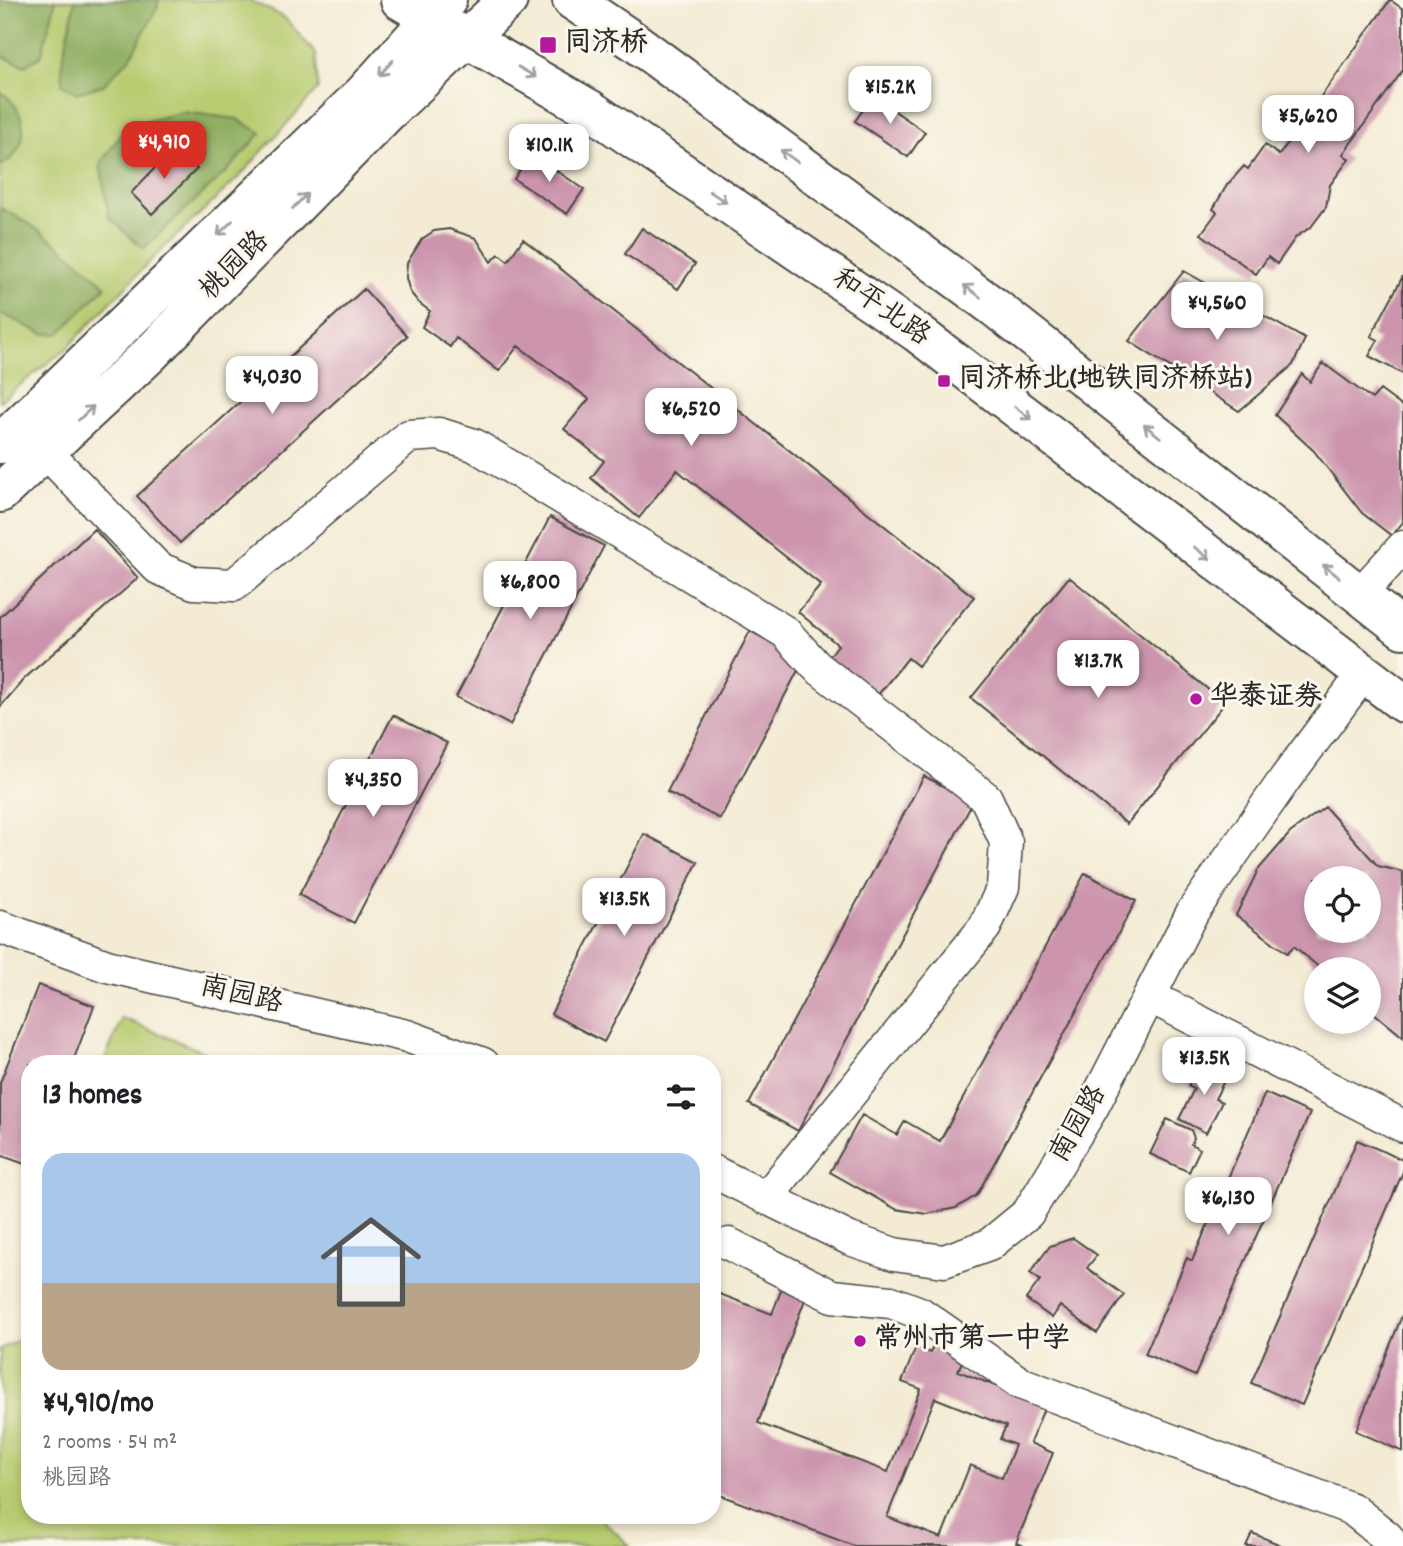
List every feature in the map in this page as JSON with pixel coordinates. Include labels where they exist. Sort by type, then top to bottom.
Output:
[{"type":"main road","name":"桃园路","points":[[17,435],[150,354],[388,112],[508,0]]},
{"type":"main road","points":[[572,0],[635,42],[995,307],[1403,629]]},
{"type":"main road","name":"桃园路","points":[[0,493],[17,435],[365,92],[427,6]]},
{"type":"main road","name":"和平北路","points":[[427,6],[468,38],[591,110],[916,332],[1403,703]]},
{"type":"street","points":[[17,435],[158,568],[194,583],[234,584],[408,436],[439,434],[474,445],[785,632],[817,667],[986,798],[1006,842],[1003,887],[985,927],[766,1198]]},
{"type":"street","points":[[1360,594],[1403,547]]},
{"type":"street","name":"南园路","points":[[721,1176],[850,1239],[894,1254],[944,1261],[989,1245],[1028,1213],[1092,1108],[1193,911],[1285,779],[1364,673]]},
{"type":"street","name":"南园路","points":[[0,927],[107,966],[407,1035],[459,1055]]},
{"type":"street","points":[[1149,996],[1403,1126]]},
{"type":"street","points":[[729,1244],[832,1296],[891,1301],[920,1312],[1020,1383],[1352,1509],[1387,1537],[1393,1546]]},
{"type":"street","points":[[891,1301],[894,1254]]},
{"type":"green space","points":[[0,0],[249,0],[284,17],[316,54],[318,89],[240,176],[153,258],[68,347],[0,401]]},
{"type":"green space","points":[[0,0],[56,0],[41,56],[25,66],[0,55]]},
{"type":"green space","points":[[75,0],[158,0],[158,6],[130,58],[103,85],[77,93],[62,84],[62,64]]},
{"type":"green space","points":[[0,92],[17,108],[23,129],[18,150],[0,166]]},
{"type":"green space","points":[[183,112],[237,119],[261,133],[229,169],[143,249],[109,217],[100,164],[127,126]]},
{"type":"green space","points":[[0,208],[42,233],[106,286],[59,334],[43,334],[0,313]]},
{"type":"green space","points":[[122,1018],[210,1055],[107,1055]]},
{"type":"green space","points":[[21,1338],[21,1524],[607,1524],[630,1546],[0,1546],[0,1349]]},
{"type":"building","points":[[1390,0],[1403,9],[1403,70],[1343,154],[1349,159],[1330,185],[1326,207],[1311,227],[1296,237],[1277,264],[1268,257],[1256,274],[1201,234],[1217,212],[1213,209],[1227,185],[1244,166],[1248,169],[1265,145],[1279,155]]},
{"type":"building","points":[[873,96],[925,132],[908,157],[855,121]]},
{"type":"building","points":[[175,147],[197,169],[152,214],[131,193]]},
{"type":"building","points":[[531,154],[584,189],[567,214],[514,179]]},
{"type":"building","points":[[642,228],[695,264],[678,289],[625,254]]},
{"type":"building","points":[[449,229],[476,238],[491,262],[499,254],[508,261],[523,239],[974,597],[918,666],[908,658],[873,701],[825,662],[838,645],[798,612],[821,585],[677,470],[639,518],[591,478],[604,461],[564,429],[589,399],[518,346],[499,371],[456,338],[450,347],[422,327],[430,311],[410,292],[406,278],[407,263],[422,239],[434,231]]},
{"type":"building","points":[[1184,271],[1305,339],[1293,365],[1239,411],[1129,341]]},
{"type":"building","points":[[1403,276],[1403,374],[1369,356],[1378,340],[1371,336]]},
{"type":"building","points":[[364,289],[407,336],[180,543],[137,496]]},
{"type":"building","points":[[1323,363],[1372,399],[1380,390],[1403,407],[1403,522],[1392,536],[1362,513],[1314,451],[1275,415],[1302,374],[1310,382]]},
{"type":"building","points":[[550,517],[604,546],[510,725],[456,697]]},
{"type":"building","points":[[94,529],[138,578],[24,679],[0,707],[0,617]]},
{"type":"building","points":[[1069,577],[1225,703],[1127,824],[971,698]]},
{"type":"building","points":[[750,631],[804,659],[720,819],[667,792]]},
{"type":"building","points":[[393,715],[447,743],[354,923],[299,895]]},
{"type":"building","points":[[924,776],[973,802],[798,1131],[749,1104]]},
{"type":"building","points":[[1325,807],[1378,866],[1304,866],[1304,943],[1381,943],[1381,867],[1403,872],[1403,1037],[1381,1019],[1381,957],[1307,957],[1294,946],[1287,953],[1236,915],[1258,870],[1290,833]]},
{"type":"building","points":[[644,834],[698,862],[604,1042],[551,1014]]},
{"type":"building","points":[[1085,873],[1136,901],[977,1195],[956,1208],[927,1214],[896,1209],[830,1172],[862,1115],[897,1135],[905,1121],[940,1141]]},
{"type":"building","points":[[38,985],[94,1006],[75,1055],[21,1055],[21,1163],[0,1155],[0,1083]]},
{"type":"building","points":[[1201,1060],[1228,1073],[1215,1099],[1222,1102],[1206,1133],[1179,1119],[1194,1089],[1188,1086]]},
{"type":"building","points":[[1265,1093],[1310,1113],[1195,1376],[1145,1354],[1187,1258],[1192,1261]]},
{"type":"building","points":[[1167,1119],[1191,1130],[1194,1138],[1191,1144],[1200,1149],[1189,1172],[1150,1154]]},
{"type":"building","points":[[1357,1140],[1403,1160],[1403,1172],[1302,1405],[1251,1383]]},
{"type":"building","points":[[1073,1238],[1097,1255],[1087,1268],[1124,1295],[1097,1333],[1060,1306],[1052,1318],[1026,1299],[1040,1280],[1030,1273],[1050,1246]]},
{"type":"building","points":[[782,1288],[806,1297],[758,1423],[888,1472],[921,1389],[902,1382],[916,1347],[930,1353],[935,1342],[965,1354],[958,1371],[1045,1406],[1030,1443],[1053,1453],[1016,1543],[1024,1546],[854,1546],[721,1495],[721,1294],[772,1314]],"holes":[[[935,1398],[1006,1426],[1000,1439],[1015,1445],[1002,1478],[970,1465],[941,1538],[887,1517]]]},
{"type":"building","points":[[1403,1313],[1403,1452],[1356,1431]]},
{"type":"building","points":[[1252,1533],[1283,1546],[1246,1546]]},
{"type":"place","name":"同济桥","points":[[548,45]]},
{"type":"place","name":"同济桥北(地铁同济桥站)","points":[[944,381]]},
{"type":"place","name":"华泰证券","points":[[1196,699]]},
{"type":"place","name":"常州市第一中学","points":[[860,1341]]}]
